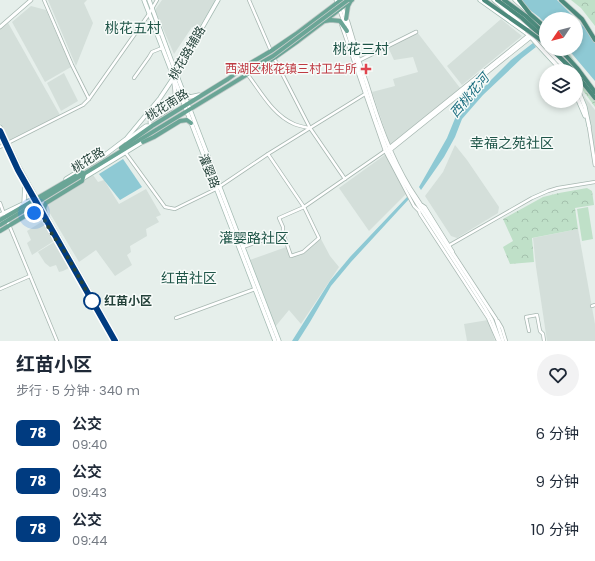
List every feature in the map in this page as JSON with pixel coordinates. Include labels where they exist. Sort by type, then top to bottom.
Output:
[{"type":"highway","points":[[484,0],[539,41]]},
{"type":"highway","points":[[495,0],[522,18],[539,38]]},
{"type":"highway","points":[[504,0],[526,16],[539,28]]},
{"type":"highway","points":[[519,0],[530,14],[539,22]]},
{"type":"highway","points":[[561,0],[582,19],[595,40]]},
{"type":"highway","points":[[559,56],[566,64]]},
{"type":"highway","points":[[583,81],[595,92]]},
{"type":"highway","points":[[583,83],[595,98]]},
{"type":"main road","name":"灌婴路","points":[[144,0],[218,188],[275,341]]},
{"type":"main road","name":"灌婴路","points":[[149,0],[174,77],[184,92],[186,105]]},
{"type":"main road","name":"桃花路辅路","points":[[0,215],[7,219],[24,203],[37,199],[116,148],[126,139],[160,98],[174,77],[218,0]]},
{"type":"main road","points":[[329,9],[332,0]]},
{"type":"main road","points":[[228,79],[247,72],[274,58],[341,8],[349,0]]},
{"type":"main road","points":[[346,18],[349,0]]},
{"type":"main road","points":[[247,72],[349,0]]},
{"type":"main road","points":[[480,0],[539,41]]},
{"type":"main road","points":[[495,0],[532,36]]},
{"type":"main road","points":[[514,0],[530,14]]},
{"type":"main road","name":"桃花南路","points":[[0,220],[7,219],[37,199],[83,173],[122,148],[151,124],[204,94],[296,34],[338,1]]},
{"type":"main road","points":[[324,21],[336,20],[340,22],[347,31]]},
{"type":"main road","points":[[557,56],[565,64]]},
{"type":"main road","name":"桃花南路","points":[[188,110],[231,84],[247,72]]},
{"type":"main road","points":[[184,92],[190,97],[204,94]]},
{"type":"main road","points":[[583,102],[589,126]]},
{"type":"main road","points":[[581,108],[589,126]]},
{"type":"main road","name":"灌婴路","points":[[188,110],[191,123],[243,247],[279,341]]},
{"type":"main road","name":"桃花路","points":[[83,173],[124,151],[148,134],[188,110]]},
{"type":"main road","points":[[45,213],[44,208],[46,202],[82,181],[82,179],[124,151],[154,137],[180,121],[187,120],[191,123]]},
{"type":"main road","points":[[82,179],[83,173],[146,126],[151,124]]},
{"type":"main road","points":[[0,127],[26,182],[116,341]]},
{"type":"main road","points":[[0,131],[116,341]]},
{"type":"main road","points":[[143,142],[148,134]]},
{"type":"main road","points":[[24,203],[26,182]]},
{"type":"main road","points":[[0,225],[7,219],[30,213],[37,213],[43,217],[53,236],[62,247]]},
{"type":"main road","points":[[0,231],[7,219]]},
{"type":"street","points":[[0,27],[31,0]]},
{"type":"street","points":[[44,0],[72,65],[90,99]]},
{"type":"street","points":[[0,147],[83,105],[90,99],[149,14],[157,0]]},
{"type":"street","points":[[249,0],[271,51]]},
{"type":"street","points":[[338,1],[346,18],[375,119],[388,150],[402,179],[492,320],[499,341]]},
{"type":"street","points":[[341,8],[347,31],[387,139],[388,150],[421,205],[502,328],[506,341]]},
{"type":"street","points":[[340,22],[367,93]]},
{"type":"street","points":[[358,61],[416,32]]},
{"type":"street","points":[[268,154],[304,207],[319,235],[319,238],[303,252],[290,256],[279,218],[304,207],[388,150],[532,36]]},
{"type":"street","points":[[134,78],[152,52],[162,48]]},
{"type":"street","points":[[274,58],[310,128],[344,179]]},
{"type":"street","points":[[247,72],[262,94],[281,115],[293,123],[310,128]]},
{"type":"street","points":[[151,124],[150,121],[173,106],[175,98],[174,77]]},
{"type":"street","points":[[124,151],[165,208],[175,209],[218,188],[268,154],[367,93]]},
{"type":"street","points":[[589,126],[595,164]]},
{"type":"street","points":[[135,128],[138,132]]},
{"type":"street","points":[[449,246],[532,198],[558,188],[595,182]]},
{"type":"street","points":[[0,203],[56,341]]},
{"type":"street","points":[[243,247],[283,233]]},
{"type":"street","points":[[467,275],[496,319],[503,341]]},
{"type":"street","points":[[0,289],[30,276]]},
{"type":"street","points":[[176,318],[255,289]]},
{"type":"street","points":[[529,331],[526,317],[537,315],[540,331],[544,341]]},
{"type":"shaded area","points":[[48,0],[87,0],[84,3],[93,23],[76,66]]},
{"type":"shaded area","points":[[162,0],[216,0],[197,31],[192,27],[174,54],[155,10]]},
{"type":"shaded area","points":[[31,6],[46,10],[71,67],[45,82],[12,22]]},
{"type":"shaded area","points":[[501,19],[522,36],[462,85],[447,66]]},
{"type":"shaded area","points":[[7,21],[60,115],[9,141],[0,123],[0,28]]},
{"type":"shaded area","points":[[417,32],[460,88],[390,145],[372,92],[395,86],[393,79],[418,72],[413,57],[394,60],[388,47]]},
{"type":"shaded area","points":[[64,73],[78,101],[61,111],[47,83]]},
{"type":"shaded area","points":[[584,96],[595,110],[595,154]]},
{"type":"shaded area","points":[[455,145],[499,207],[498,213],[457,238],[451,236],[425,196],[443,172]]},
{"type":"shaded area","points":[[386,154],[406,194],[369,231],[339,188]]},
{"type":"shaded area","points":[[93,175],[98,182],[104,180],[119,204],[146,189],[161,215],[156,217],[159,222],[146,229],[147,236],[130,246],[131,252],[127,255],[132,265],[115,276],[96,250],[79,262],[45,205]]},
{"type":"shaded area","points":[[43,221],[54,241],[32,255],[27,243],[31,240],[27,231]]},
{"type":"shaded area","points":[[578,229],[595,324],[595,341],[547,341],[533,238]]},
{"type":"shaded area","points":[[321,239],[330,256],[339,267],[301,324],[289,310],[275,327],[250,260],[289,246],[293,256]]},
{"type":"shaded area","points":[[54,242],[69,268],[59,272],[56,265],[50,267],[45,263],[38,252]]},
{"type":"shaded area","points":[[488,320],[495,341],[467,341],[464,324]]},
{"type":"green space","points":[[571,0],[595,0],[595,26],[581,8]]},
{"type":"green space","points":[[564,56],[571,56],[577,64],[563,64],[560,60]]},
{"type":"green space","points":[[583,72],[595,88],[595,107],[583,91]]},
{"type":"green space","points":[[587,188],[592,191],[594,205],[575,208],[578,229],[532,238],[534,262],[510,264],[503,247],[513,241],[503,219],[543,197]]},
{"type":"green space","points":[[588,207],[593,239],[582,241],[577,209]]},
{"type":"water","points":[[517,0],[557,0],[569,12],[539,12],[539,17]]},
{"type":"water","points":[[583,26],[595,41],[595,81],[583,67],[583,64],[581,64],[574,56],[583,56]]},
{"type":"water","points":[[533,43],[536,47],[522,58],[483,95],[462,119],[455,137],[444,157],[421,190],[419,187],[447,138],[456,116],[511,60]]},
{"type":"water","points":[[123,159],[142,187],[120,200],[99,174]]},
{"type":"water","points":[[407,197],[409,199],[331,286],[298,341],[292,341],[330,281],[350,257]]},
{"type":"bus line","name":"78","points":[[0,131],[18,170],[115,341]]},
{"type":"place","name":"西湖区桃花镇三村卫生所","points":[[366,69]]},
{"type":"place","name":"红苗小区","points":[[92,301]]},
{"type":"district","name":"桃花五村","points":[[133,28]]},
{"type":"district","name":"桃花三村","points":[[361,49]]},
{"type":"district","name":"幸福之苑社区","points":[[512,143]]},
{"type":"district","name":"灌婴路社区","points":[[254,238]]},
{"type":"district","name":"红苗社区","points":[[189,278]]},
{"type":"route","points":[[34,213],[40,214],[43,217],[53,236],[62,247],[95,306],[92,301]]},
{"type":"water label","name":"西桃花河","points":[[469,95]]}]
